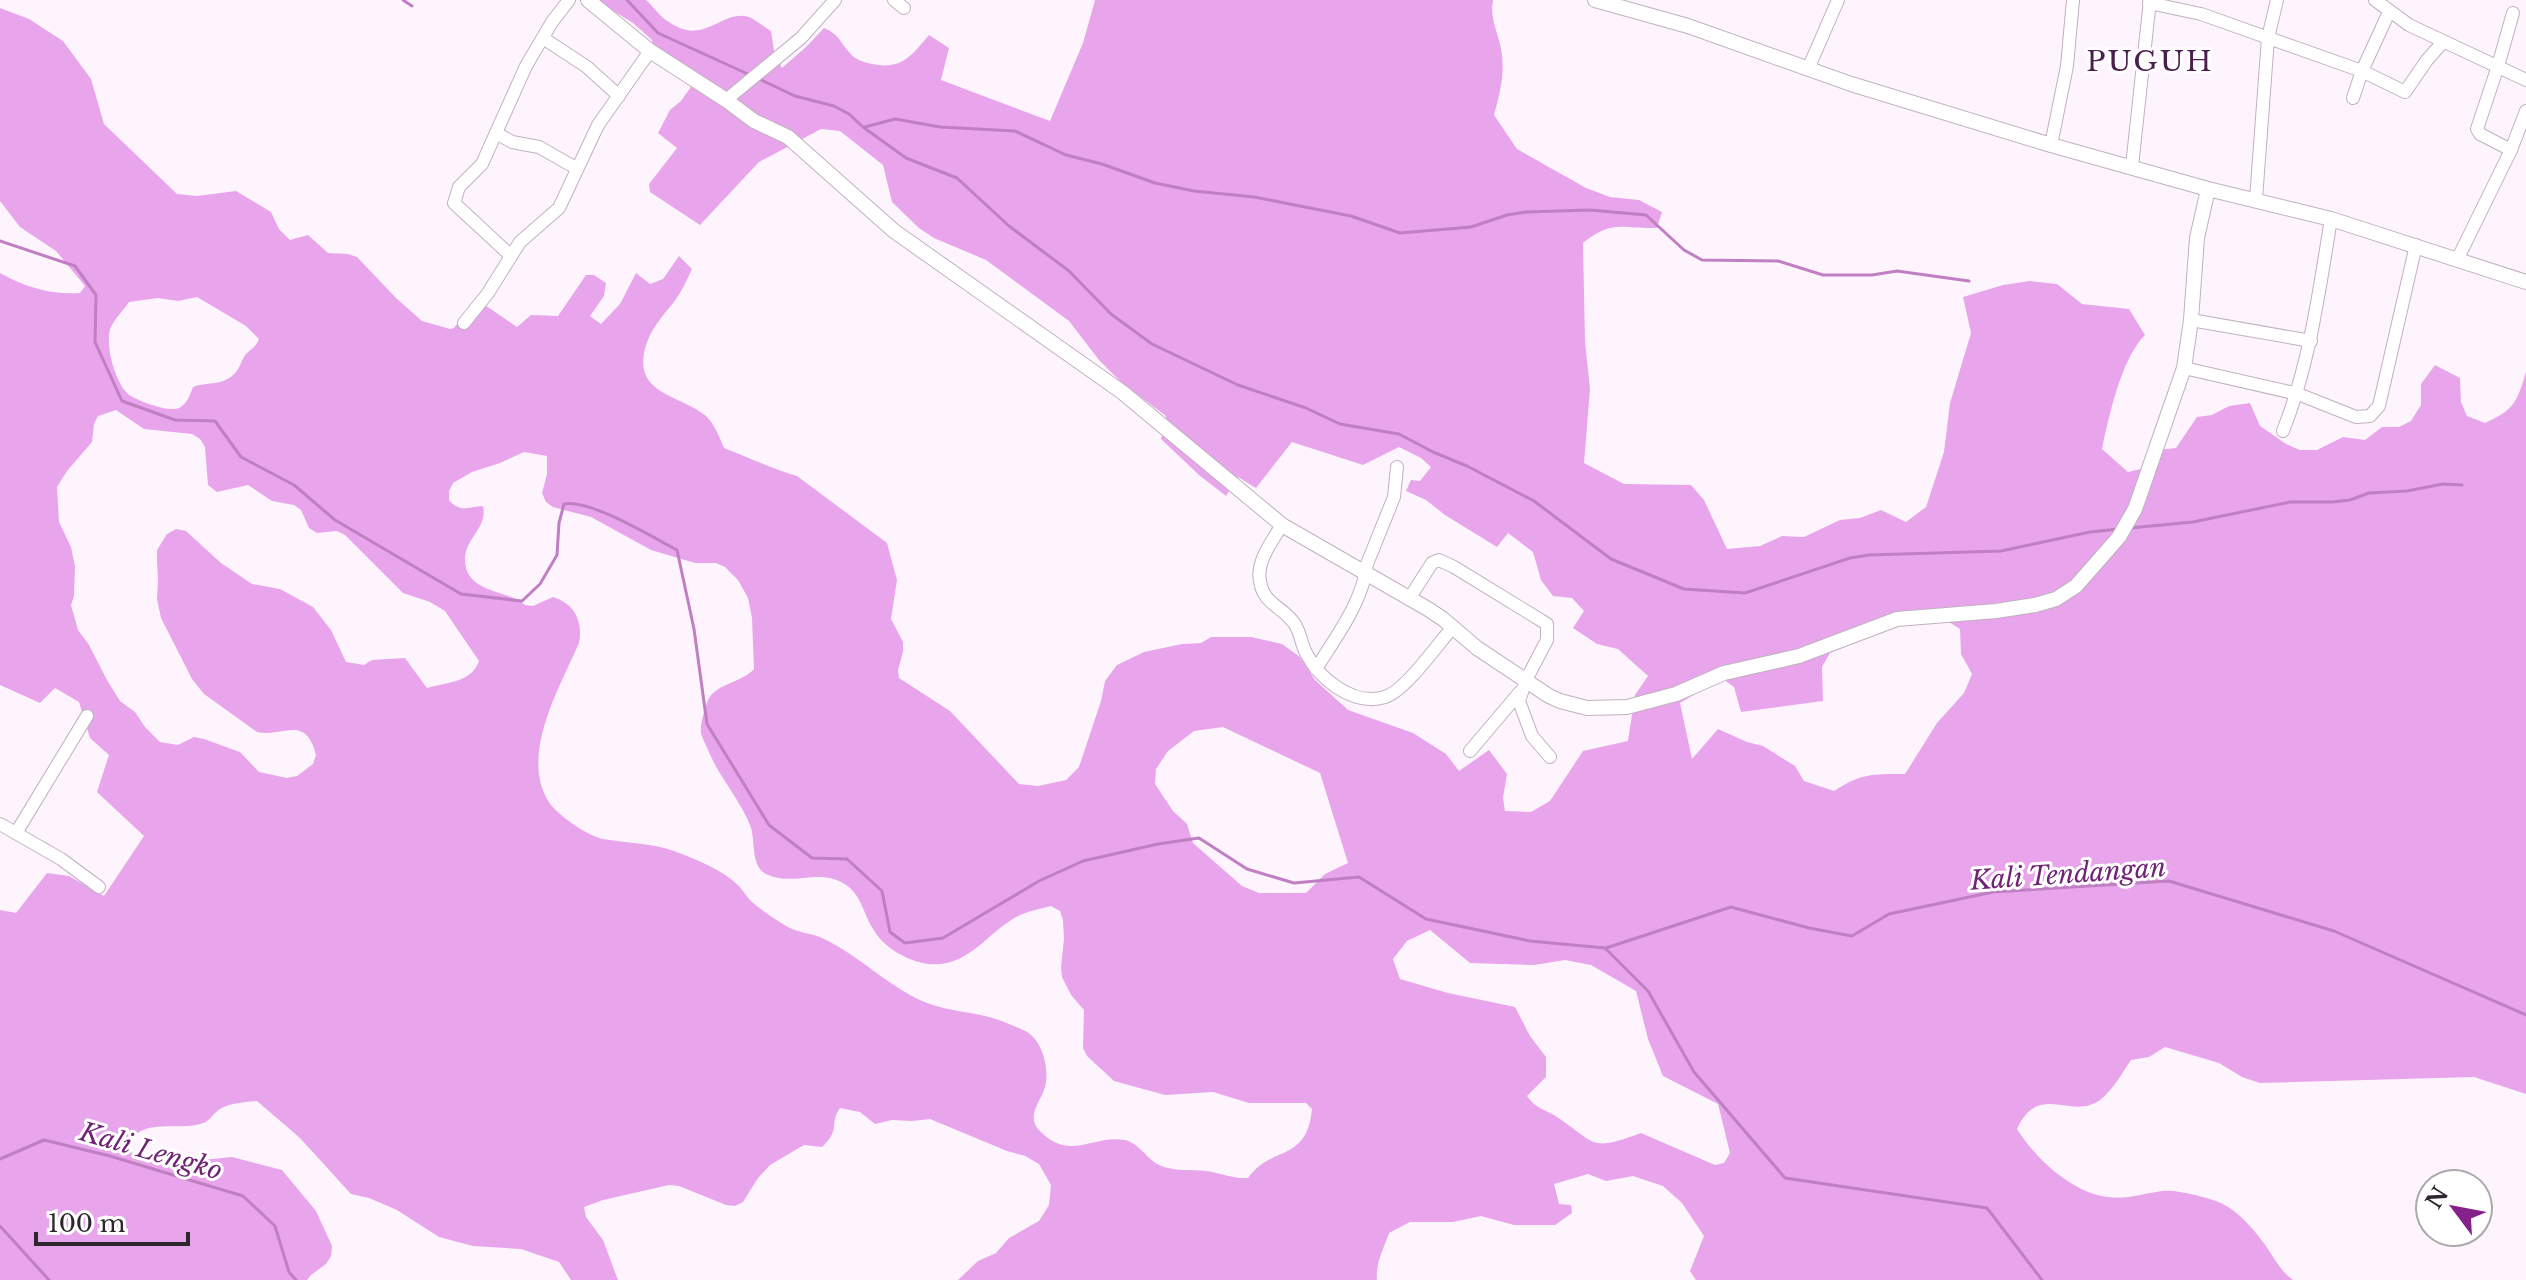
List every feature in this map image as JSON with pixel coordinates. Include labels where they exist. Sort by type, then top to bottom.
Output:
[{"type":"street","points":[[510,255],[454,203],[459,187],[482,164],[515,87],[569,0]]},
{"type":"street","points":[[588,0],[650,51],[754,121],[788,137],[894,231],[1122,392],[1282,525],[1453,627],[1523,686],[1587,708],[1627,707],[1651,702],[1724,673],[1817,650],[1897,619],[2018,608],[2056,599],[2076,586],[2119,537],[2127,521],[2144,486],[2184,368],[2197,238],[2208,189]]},
{"type":"street","points":[[726,100],[801,38],[835,0]]},
{"type":"street","points":[[1595,0],[1688,26],[1808,69],[2051,145],[2208,189],[2331,219],[2526,282]]},
{"type":"street","points":[[1808,69],[1838,0]]},
{"type":"street","points":[[2051,145],[2067,66],[2073,0]]},
{"type":"street","points":[[2256,199],[2268,38],[2277,0]]},
{"type":"street","points":[[2375,0],[2389,12],[2443,42],[2526,80]]},
{"type":"street","points":[[2132,166],[2150,2],[2201,14],[2362,71],[2405,92],[2443,42]]},
{"type":"street","points":[[2353,98],[2389,12]]},
{"type":"street","points":[[2511,150],[2480,134],[2477,129],[2513,13]]},
{"type":"street","points":[[543,38],[587,67],[619,96]]},
{"type":"street","points":[[464,323],[488,293],[520,242],[559,208],[598,125],[650,51]]},
{"type":"street","points":[[2458,258],[2511,150],[2526,111]]},
{"type":"street","points":[[496,133],[512,142],[539,147],[576,168]]},
{"type":"street","points":[[2283,431],[2298,394],[2311,341],[2331,219]]},
{"type":"street","points":[[2184,368],[2298,394],[2356,417],[2370,416],[2379,406],[2416,245]]},
{"type":"street","points":[[2191,320],[2311,341]]},
{"type":"street","points":[[1316,669],[1352,608],[1366,575],[1367,564],[1394,497],[1397,467]]},
{"type":"street","points":[[1282,525],[1266,553],[1259,581],[1267,600],[1293,622],[1316,669],[1337,687],[1360,697],[1390,695],[1407,681],[1453,627]]},
{"type":"street","points":[[1409,599],[1432,563],[1439,560],[1547,624],[1547,640],[1523,686],[1470,751]]},
{"type":"street","points":[[1523,686],[1519,701],[1528,728],[1550,757]]},
{"type":"street","points":[[16,833],[87,716]]},
{"type":"street","points":[[0,824],[61,859],[99,887]]},
{"type":"shaded area","points":[[596,0],[646,0],[666,20],[693,31],[730,18],[749,17],[771,31],[774,50],[782,68],[824,28],[836,36],[854,57],[882,65],[905,60],[929,35],[949,48],[941,80],[1050,121],[1083,43],[1095,0],[1493,0],[1493,17],[1503,62],[1494,115],[1517,149],[1586,188],[1610,197],[1639,200],[1662,212],[1657,228],[1610,228],[1583,243],[1585,342],[1590,389],[1584,463],[1624,484],[1691,485],[1704,500],[1727,549],[1760,546],[1782,536],[1804,537],[1840,520],[1860,518],[1881,510],[1906,522],[1926,507],[1944,452],[1950,403],[1971,333],[1963,297],[2003,285],[2030,281],[2057,284],[2082,304],[2129,309],[2145,335],[2123,373],[2102,449],[2128,472],[2145,468],[2150,451],[2176,448],[2197,417],[2212,415],[2229,406],[2250,403],[2260,426],[2300,450],[2317,450],[2343,437],[2365,440],[2382,427],[2399,427],[2411,421],[2421,405],[2421,384],[2435,365],[2460,378],[2461,402],[2467,416],[2485,423],[2513,404],[2526,372],[2526,1094],[2474,1077],[2260,1083],[2242,1077],[2219,1063],[2165,1047],[2149,1057],[2131,1060],[2100,1100],[2078,1107],[2045,1104],[2035,1107],[2017,1129],[2044,1162],[2068,1181],[2094,1194],[2122,1198],[2168,1191],[2193,1194],[2223,1204],[2250,1226],[2293,1280],[1696,1280],[1690,1271],[1704,1236],[1682,1203],[1663,1186],[1633,1176],[1606,1181],[1588,1174],[1554,1184],[1559,1204],[1571,1205],[1572,1213],[1555,1225],[1514,1225],[1481,1216],[1453,1222],[1410,1222],[1389,1233],[1379,1262],[1377,1280],[958,1280],[978,1261],[996,1253],[1009,1238],[1039,1221],[1049,1205],[1051,1185],[1039,1164],[930,1119],[892,1120],[875,1124],[860,1112],[840,1108],[831,1136],[822,1147],[804,1145],[770,1165],[743,1202],[735,1206],[669,1185],[584,1207],[586,1217],[603,1240],[618,1280],[571,1280],[559,1262],[521,1249],[473,1246],[439,1237],[397,1210],[351,1194],[300,1138],[257,1101],[224,1107],[200,1124],[148,1128],[139,1132],[129,1149],[135,1155],[192,1161],[232,1157],[282,1170],[316,1211],[332,1246],[326,1264],[307,1280],[0,1280],[0,910],[16,913],[47,873],[69,876],[104,896],[144,836],[97,792],[109,755],[90,738],[79,702],[55,688],[40,703],[0,685],[0,273],[49,291],[80,293],[85,286],[56,251],[20,227],[0,201],[0,8],[29,19],[63,41],[91,79],[104,124],[177,194],[197,196],[236,191],[271,212],[279,229],[290,240],[308,235],[328,253],[357,257],[422,321],[454,328],[476,299],[517,327],[531,315],[558,316],[586,275],[594,275],[606,283],[604,296],[590,316],[601,324],[620,304],[636,273],[650,284],[663,279],[679,256],[692,269],[674,302],[650,335],[643,364],[646,376],[662,392],[706,416],[724,448],[797,476],[887,543],[897,580],[891,619],[903,642],[899,678],[950,711],[1019,784],[1038,786],[1066,780],[1079,767],[1105,681],[1117,665],[1144,652],[1201,643],[1211,637],[1251,637],[1282,644],[1300,657],[1315,680],[1348,710],[1413,733],[1446,754],[1459,771],[1489,750],[1507,774],[1503,798],[1505,811],[1531,812],[1550,801],[1583,751],[1628,741],[1635,695],[1648,676],[1618,649],[1597,644],[1573,628],[1584,611],[1572,598],[1553,596],[1541,580],[1533,552],[1508,533],[1497,547],[1426,500],[1406,491],[1411,480],[1420,481],[1431,467],[1421,458],[1399,447],[1363,465],[1292,442],[1256,488],[1238,477],[1226,496],[1161,439],[1166,416],[1122,383],[1099,360],[1069,321],[986,260],[934,238],[919,228],[892,202],[883,165],[840,131],[821,129],[759,162],[700,225],[650,192],[649,184],[677,148],[658,133],[670,110],[693,84],[654,58],[652,40],[633,23]],"holes":[[[197,297],[246,326],[259,339],[231,377],[193,387],[182,406],[168,409],[127,393],[118,380],[112,362],[109,334],[129,302],[158,298],[178,301]],[[116,410],[144,429],[192,434],[200,439],[205,447],[208,485],[217,492],[248,485],[272,501],[294,505],[301,510],[309,528],[317,533],[337,531],[345,535],[403,593],[445,611],[479,661],[475,668],[464,678],[427,688],[405,658],[372,660],[364,665],[346,662],[331,630],[313,607],[280,589],[252,584],[221,563],[186,531],[176,529],[167,534],[157,550],[157,599],[161,618],[192,679],[204,694],[257,732],[292,730],[306,735],[316,755],[313,764],[297,776],[287,778],[259,772],[240,752],[204,739],[194,737],[178,745],[160,742],[135,712],[120,701],[78,630],[71,605],[75,566],[71,547],[59,522],[57,487],[92,442],[98,416]],[[524,452],[547,456],[547,474],[542,493],[546,502],[553,507],[591,517],[651,550],[695,563],[716,563],[738,580],[748,598],[752,618],[754,669],[710,697],[702,718],[701,733],[750,825],[755,859],[761,870],[776,878],[828,878],[849,887],[883,942],[904,956],[928,964],[954,961],[1016,917],[1051,906],[1060,911],[1063,920],[1062,977],[1071,995],[1084,1010],[1083,1048],[1087,1056],[1114,1081],[1165,1095],[1213,1092],[1249,1103],[1306,1103],[1312,1109],[1303,1138],[1296,1146],[1257,1168],[1248,1178],[1165,1167],[1125,1140],[1061,1145],[1040,1131],[1034,1120],[1035,1109],[1045,1087],[1046,1071],[1040,1046],[1030,1034],[993,1018],[937,1006],[916,998],[836,945],[778,921],[753,903],[731,879],[699,861],[665,848],[603,839],[566,819],[549,802],[541,784],[538,764],[546,722],[579,643],[580,628],[576,614],[561,600],[553,597],[533,606],[525,605],[488,589],[472,578],[467,570],[466,551],[480,526],[483,506],[457,507],[449,500],[453,483],[472,472]],[[1902,622],[1949,622],[1960,629],[1961,654],[1972,674],[1964,693],[1937,723],[1905,774],[1868,776],[1834,791],[1804,781],[1795,766],[1763,746],[1718,729],[1692,759],[1680,703],[1723,679],[1734,687],[1741,712],[1823,701],[1822,667],[1830,653]],[[1223,727],[1320,773],[1348,863],[1325,874],[1306,893],[1259,893],[1242,886],[1193,843],[1187,824],[1173,811],[1155,784],[1156,769],[1168,751],[1194,731]],[[1430,930],[1470,963],[1534,965],[1565,960],[1591,965],[1636,991],[1648,1039],[1663,1076],[1718,1104],[1730,1153],[1724,1163],[1715,1165],[1641,1133],[1612,1142],[1588,1139],[1537,1106],[1527,1096],[1546,1077],[1546,1057],[1530,1036],[1515,1007],[1400,979],[1393,959],[1407,941]]]},
{"type":"waterway","points":[[403,0],[412,6]]},
{"type":"waterway","points":[[627,0],[658,33],[750,75]]},
{"type":"waterway","points":[[757,78],[795,96],[834,106],[906,158],[957,178],[1009,226],[1069,271],[1111,314],[1152,344],[1238,385],[1306,408],[1340,424],[1399,434],[1534,501],[1611,559],[1684,589],[1745,593],[1850,558],[2001,551],[2119,529]]},
{"type":"waterway","points":[[865,127],[895,119],[940,127],[1015,131],[1066,155],[1155,183],[1194,191],[1254,197],[1351,216],[1400,233],[1471,227],[1526,212],[1590,210],[1646,215],[1684,250],[1702,260],[1778,261],[1823,275],[1872,275],[1897,271],[1969,281]]},
{"type":"waterway","points":[[0,241],[75,266],[96,295],[95,342],[122,401],[175,420],[215,421],[241,457],[294,485],[335,520],[461,594],[522,601],[540,584],[557,555],[564,504],[589,507],[605,513],[677,550],[694,629],[707,724],[769,825],[812,858],[847,859],[882,891],[890,932],[905,943],[943,938],[1039,881],[1083,861],[1199,838],[1247,869],[1294,883],[1359,877],[1426,919],[1530,941],[1605,948],[1648,991],[1694,1072],[1785,1178],[1987,1208],[2042,1280]]},
{"type":"waterway","points":[[2130,528],[2193,522],[2290,502],[2332,502],[2369,493],[2407,491],[2443,484],[2462,485]]},
{"type":"waterway","name":"Kali Tendangan","points":[[1606,948],[1731,907],[1852,936],[1889,914],[1993,892],[2169,881],[2334,931],[2526,1015]]},
{"type":"waterway","name":"Kali Lengko","points":[[0,1159],[44,1140],[110,1156],[243,1196],[275,1226],[289,1272],[296,1280]]},
{"type":"waterway","points":[[0,1226],[49,1280]]},
{"type":"district","name":"PUGUH","points":[[2150,61]]}]
